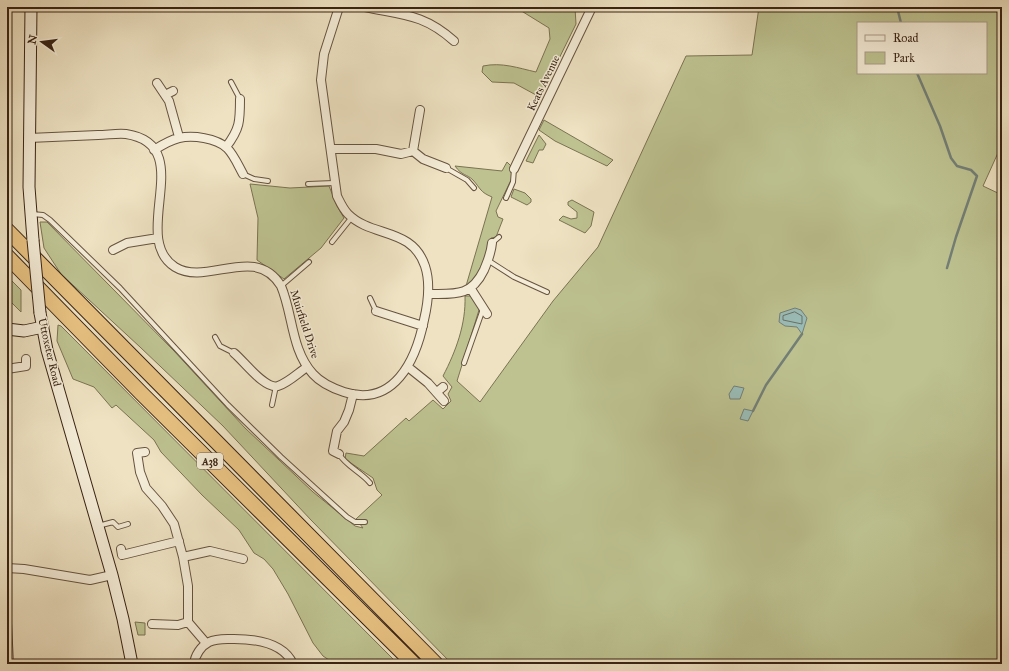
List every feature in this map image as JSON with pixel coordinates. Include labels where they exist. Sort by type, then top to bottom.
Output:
[{"type":"highway","name":"A38","points":[[7,230],[436,664]]},
{"type":"highway","name":"A38","points":[[7,256],[141,393],[414,664]]},
{"type":"main road","name":"Uttoxeter Road","points":[[31,7],[29,138],[30,214],[42,327],[47,350],[112,575],[132,664]]},
{"type":"main road","points":[[7,329],[24,331],[42,327]]},
{"type":"street","name":"Muirfield Drive","points":[[154,150],[162,171],[162,186],[157,226],[158,238],[168,261],[185,271],[197,273],[232,267],[255,267],[272,276],[281,286],[300,351],[307,367],[323,383],[336,390],[353,394],[369,394],[389,387],[408,367],[413,358],[423,326],[428,294],[427,270],[415,250],[407,242],[397,236],[364,224],[352,217],[343,207],[337,196],[321,80],[324,54],[339,7]]},
{"type":"street","points":[[365,7],[422,19],[439,28],[454,41]]},
{"type":"street","name":"Keats Avenue","points":[[514,169],[592,7]]},
{"type":"street","points":[[157,83],[169,101],[180,137]]},
{"type":"street","points":[[165,95],[173,91]]},
{"type":"street","points":[[226,146],[236,132],[240,123],[240,99]]},
{"type":"street","points":[[413,150],[420,110]]},
{"type":"street","points":[[29,138],[125,134],[148,143],[154,150],[180,137],[202,138],[226,146],[235,158],[243,174]]},
{"type":"street","points":[[331,149],[376,149],[401,154],[413,150]]},
{"type":"street","points":[[413,150],[423,159],[446,168]]},
{"type":"street","points":[[113,250],[127,243],[158,238]]},
{"type":"street","points":[[428,294],[454,294],[471,289],[479,280],[489,261],[496,240]]},
{"type":"street","points":[[471,289],[485,311]]},
{"type":"street","points":[[376,312],[423,326]]},
{"type":"street","points":[[234,353],[245,358],[264,382],[276,386],[307,367]]},
{"type":"street","points":[[7,369],[26,366],[26,359]]},
{"type":"street","points":[[408,367],[440,390],[444,401]]},
{"type":"street","points":[[339,454],[333,451],[335,435],[349,410],[353,394]]},
{"type":"street","points":[[145,452],[137,453],[144,484],[169,516],[179,541],[188,586],[188,622],[206,643]]},
{"type":"street","points":[[121,549],[122,555],[179,541]]},
{"type":"street","points":[[183,557],[210,552],[243,559]]},
{"type":"street","points":[[7,568],[24,569],[90,580],[112,575]]},
{"type":"street","points":[[152,624],[178,625],[188,622]]},
{"type":"street","points":[[7,623],[10,664]]},
{"type":"street","points":[[194,664],[196,656],[206,643],[219,639],[256,640],[282,650],[293,664]]},
{"type":"lane","points":[[231,82],[240,99]]},
{"type":"lane","points":[[446,168],[467,180],[474,188]]},
{"type":"lane","points":[[506,198],[515,174],[514,169]]},
{"type":"lane","points":[[243,174],[254,179],[268,181]]},
{"type":"lane","points":[[308,184],[334,183]]},
{"type":"lane","points":[[30,214],[43,215],[50,220],[120,288],[228,405],[310,484],[347,517],[355,522],[365,522]]},
{"type":"lane","points":[[332,242],[352,217]]},
{"type":"lane","points":[[489,261],[514,277],[547,292]]},
{"type":"lane","points":[[281,286],[310,262]]},
{"type":"lane","points":[[370,298],[376,312]]},
{"type":"lane","points":[[464,364],[485,311]]},
{"type":"lane","points":[[215,337],[220,346],[234,353]]},
{"type":"lane","points":[[272,406],[276,386]]},
{"type":"lane","points":[[339,454],[342,459],[370,483]]},
{"type":"lane","points":[[98,526],[113,522],[118,527],[128,524]]},
{"type":"green space","points":[[515,7],[575,8],[576,24],[542,93],[536,95],[514,83],[492,82],[482,72],[483,66],[497,65],[510,66],[536,72],[550,39],[549,28]]},
{"type":"green space","points":[[759,7],[984,7],[1002,14],[1002,144],[983,186],[1002,195],[1002,664],[452,664],[311,520],[223,426],[61,274],[44,248],[40,222],[47,222],[174,351],[245,428],[313,492],[355,526],[363,528],[356,519],[382,495],[377,490],[373,478],[345,459],[346,453],[364,456],[406,418],[409,421],[433,400],[443,409],[451,401],[448,394],[452,387],[443,376],[452,357],[462,327],[465,296],[471,296],[477,302],[479,310],[457,381],[480,402],[553,301],[598,247],[686,56],[752,55]]},
{"type":"green space","points":[[544,120],[613,160],[607,166],[555,141],[539,130]]},
{"type":"green space","points":[[539,135],[546,144],[543,150],[539,150],[533,163],[526,161]]},
{"type":"green space","points":[[507,162],[513,168],[513,176],[496,211],[498,217],[503,219],[496,237],[491,238],[490,240],[480,272],[472,282],[466,286],[492,197],[483,192],[473,180],[460,172],[455,166],[502,171]]},
{"type":"green space","points":[[250,184],[290,188],[329,186],[337,206],[344,218],[321,248],[284,279],[257,260],[258,218]]},
{"type":"green space","points":[[514,189],[525,193],[531,199],[531,202],[527,205],[511,197]]},
{"type":"green space","points":[[572,200],[594,212],[591,226],[585,233],[559,220],[563,216],[571,219],[577,218],[577,212],[568,205],[568,202]]},
{"type":"green space","points":[[7,276],[21,290],[21,312],[7,298]]},
{"type":"green space","points":[[58,325],[61,326],[398,664],[335,664],[323,656],[313,643],[288,594],[273,569],[264,559],[254,553],[239,530],[202,495],[161,452],[154,440],[116,405],[112,408],[94,387],[73,379],[57,341]]},
{"type":"green space","points":[[135,622],[145,623],[145,635],[138,635]]},
{"type":"water","points":[[795,308],[801,310],[807,318],[802,334],[797,327],[785,326],[779,322],[780,313]]},
{"type":"water","points":[[734,386],[744,388],[740,399],[730,399],[729,394]]},
{"type":"water","points":[[744,409],[753,411],[748,421],[740,419]]},
{"type":"waterway","points":[[897,7],[901,22]]},
{"type":"waterway","points":[[917,74],[940,126],[951,158],[957,166],[971,170],[977,176],[947,268]]},
{"type":"waterway","points":[[753,411],[766,385],[802,334]]}]
